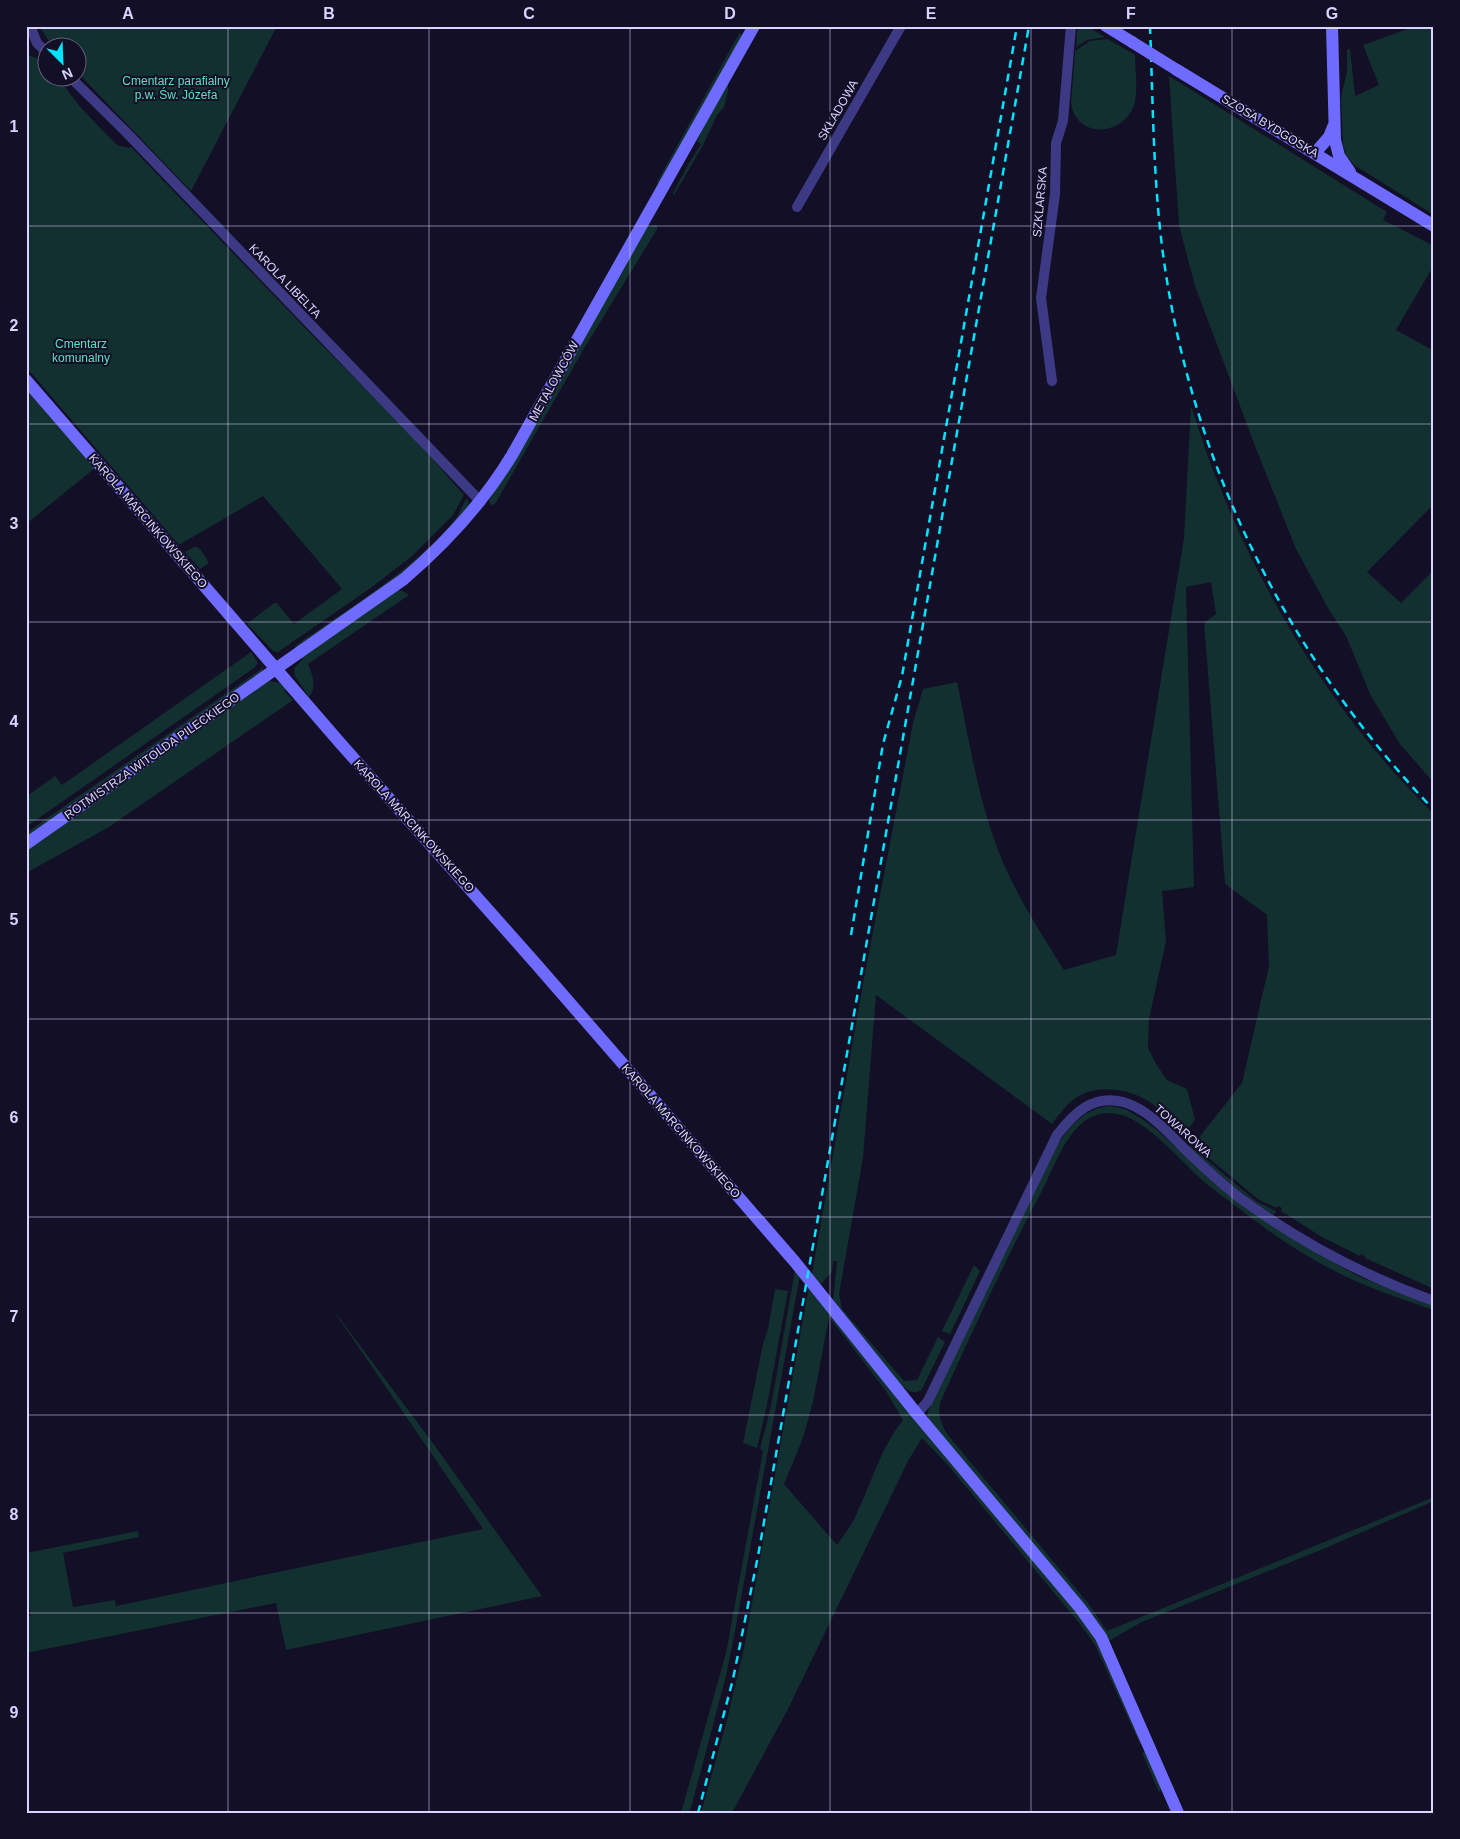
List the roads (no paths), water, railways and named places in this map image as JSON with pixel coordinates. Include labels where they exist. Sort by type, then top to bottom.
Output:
[{"type":"street","points":[[30,26],[38,44]]},
{"type":"street","name":"METALOWCÓW","points":[[277,669],[404,579],[445,542],[481,502],[512,455],[754,26]]},
{"type":"street","name":"SKŁADOWA","points":[[797,206],[901,26]]},
{"type":"street","name":"SZKLARSKA","points":[[1052,381],[1041,298],[1055,194],[1056,143],[1063,121],[1071,26]]},
{"type":"street","name":"SZOSA BYDGOSKA","points":[[1106,26],[1434,226]]},
{"type":"street","points":[[1332,26],[1334,124],[1339,156],[1352,176]]},
{"type":"street","name":"KAROLA LIBELTA","points":[[81,88],[125,131],[481,502]]},
{"type":"street","points":[[1315,153],[1329,137],[1334,124]]},
{"type":"street","name":"KAROLA MARCINKOWSKIEGO","points":[[26,380],[803,1272],[917,1414],[1080,1608],[1101,1637],[1178,1813]]},
{"type":"street","name":"ROTMISTRZA WITOLDA PILECKIEGO","points":[[26,844],[277,669]]},
{"type":"street","name":"TOWAROWA","points":[[917,1414],[928,1400],[1057,1135],[1070,1118],[1094,1102],[1115,1101],[1137,1108],[1156,1122],[1217,1179],[1286,1229],[1328,1255],[1365,1273],[1434,1301]]},
{"type":"railway","points":[[851,935],[883,744],[902,676],[1017,26]]},
{"type":"railway","points":[[698,1813],[733,1679],[758,1556],[1029,26]]},
{"type":"railway","points":[[1150,26],[1155,169],[1163,254],[1177,332],[1197,408],[1223,482],[1254,553],[1291,622],[1334,688],[1382,751],[1434,810]]},
{"type":"park label","name":"Cmentarz parafialny p.w. Św. Józefa","points":[[176,88]]},
{"type":"park label","name":"Cmentarz komunalny","points":[[81,351]]}]
